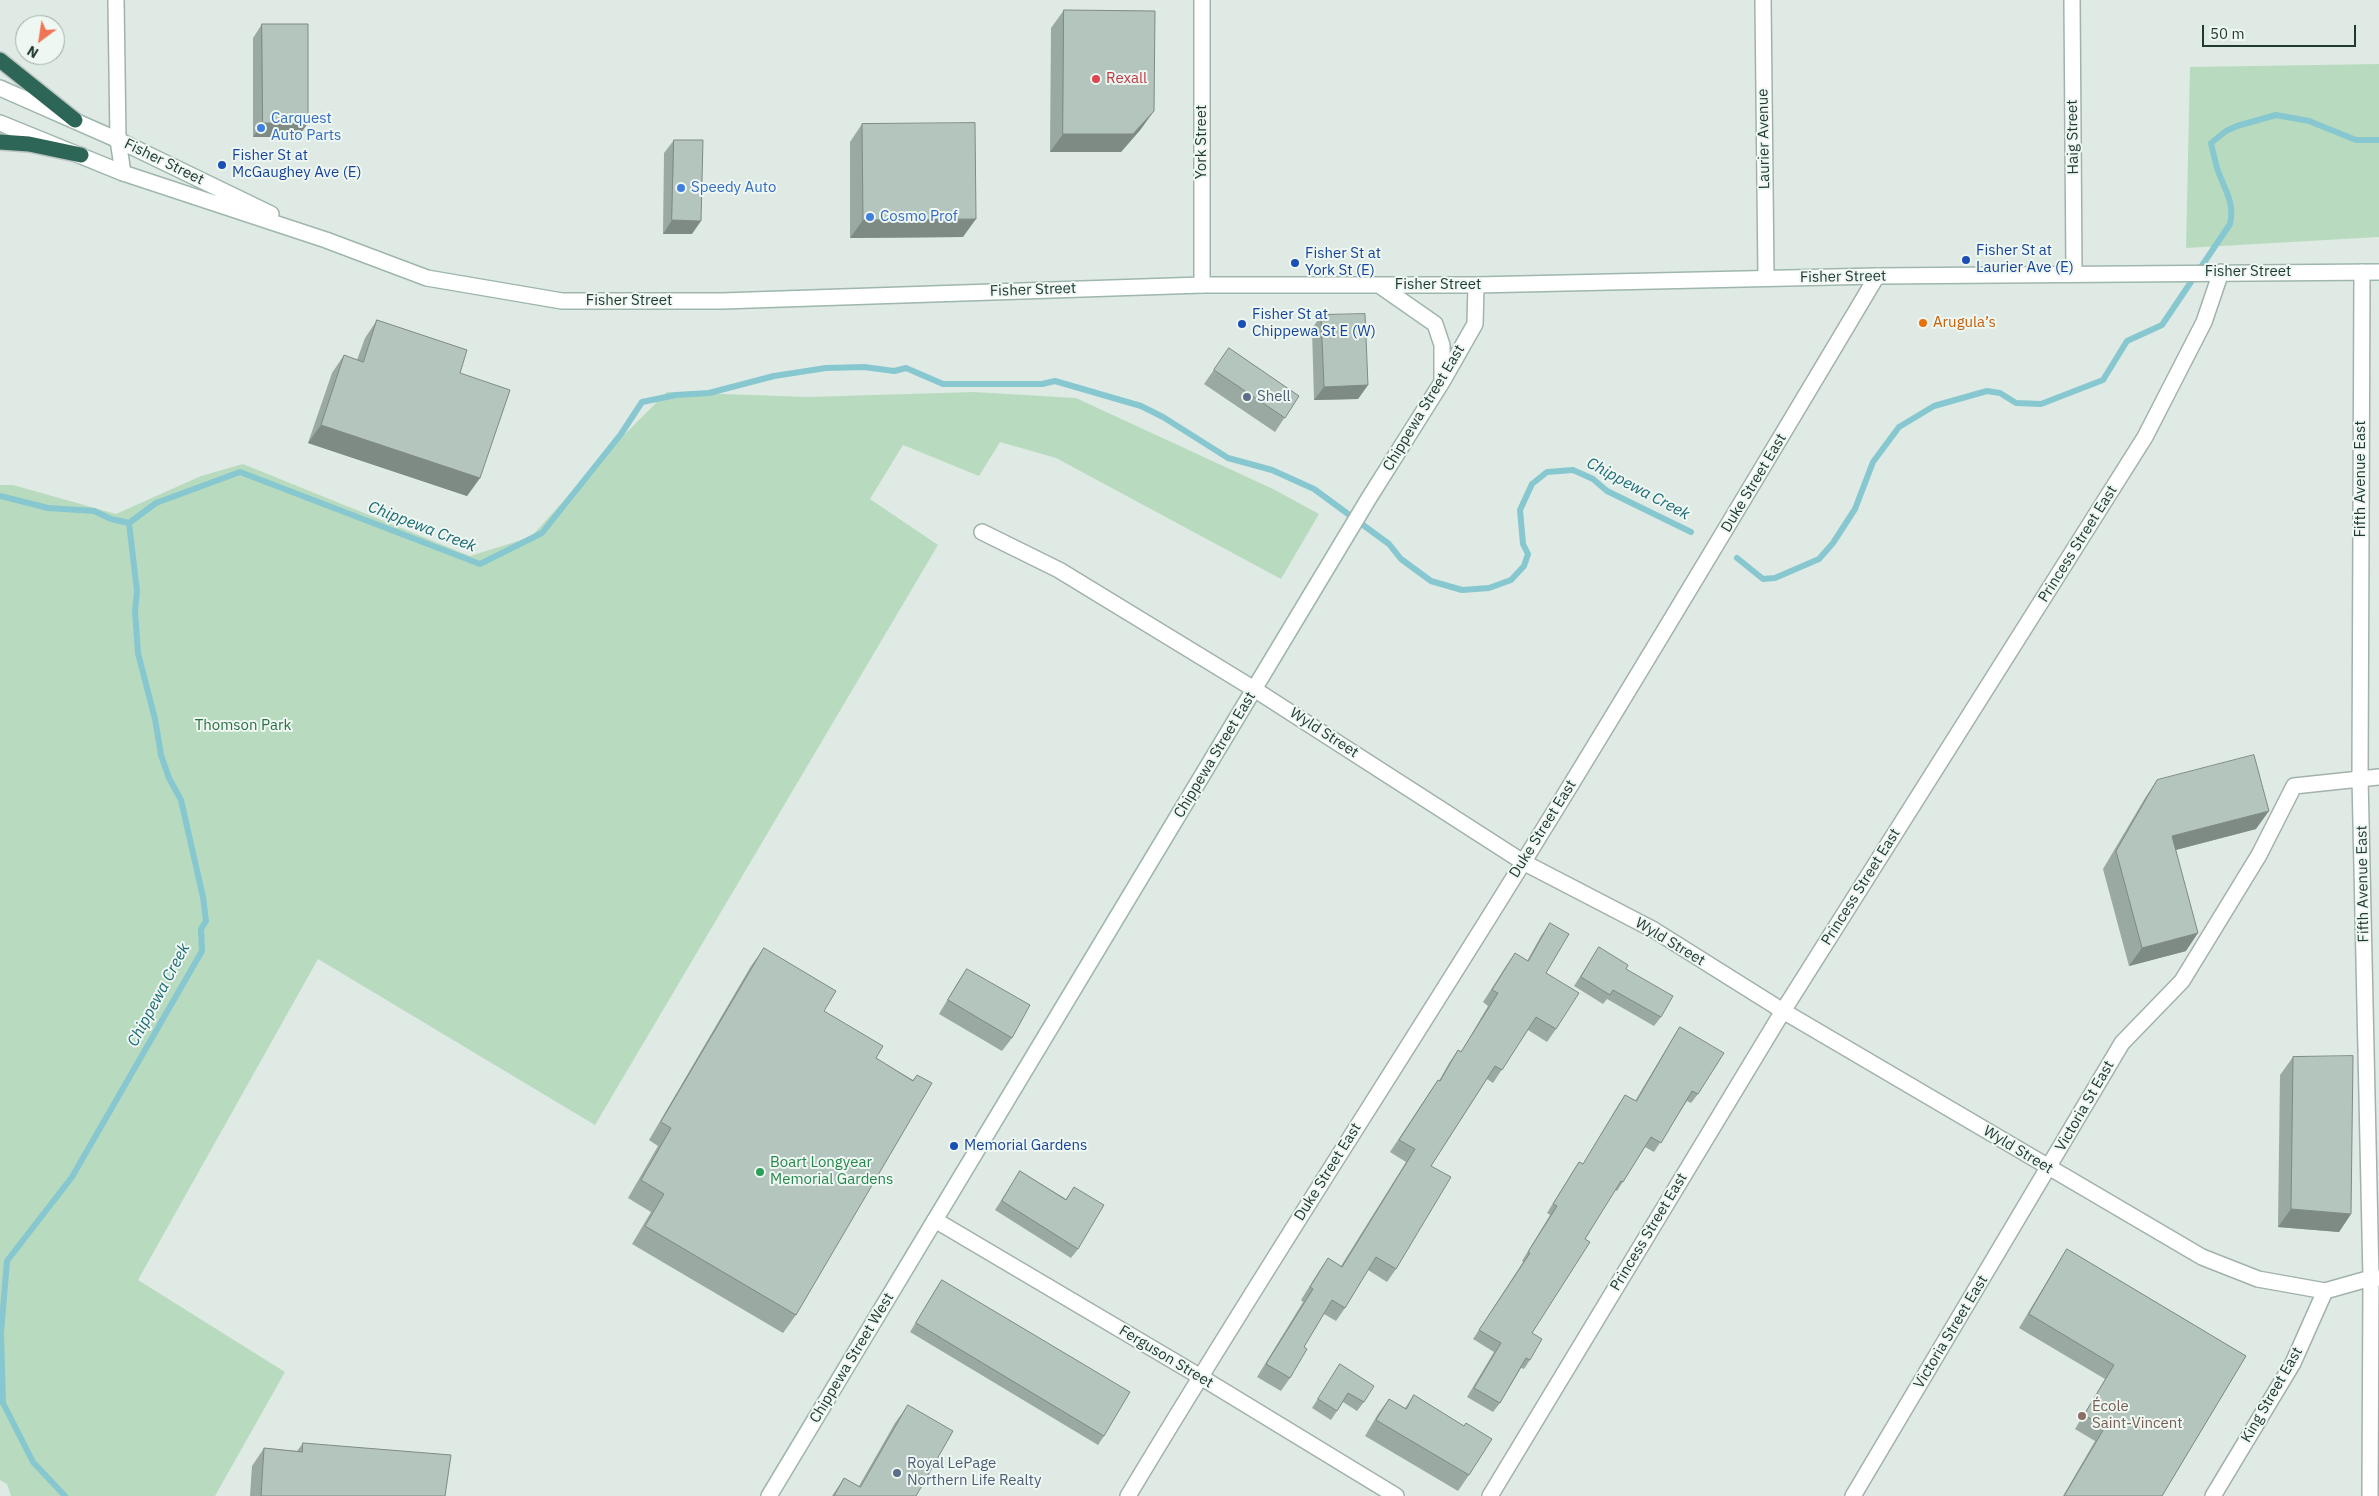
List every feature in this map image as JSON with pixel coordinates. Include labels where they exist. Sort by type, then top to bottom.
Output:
[{"type":"highway","points":[[0,60],[75,120]]},
{"type":"highway","points":[[0,142],[29,144],[81,155]]},
{"type":"street","points":[[116,0],[118,140],[123,173]]},
{"type":"street","name":"York Street","points":[[1202,0],[1202,285]]},
{"type":"street","name":"Laurier Avenue","points":[[1763,0],[1766,278]]},
{"type":"street","name":"Haig Street","points":[[2072,0],[2074,273]]},
{"type":"street","name":"Fisher Street","points":[[0,88],[118,140],[326,240]]},
{"type":"street","name":"Fisher Street","points":[[0,123],[123,173],[326,240],[427,278],[562,301],[722,301],[1202,285],[1476,285],[2074,273],[2379,272]]},
{"type":"street","name":"Princess Street East","points":[[1490,1496],[1783,1011],[2146,438],[2204,322],[2221,272]]},
{"type":"street","name":"Fifth Avenue East","points":[[2362,272],[2360,778],[2375,1278],[2370,1496]]},
{"type":"street","name":"Duke Street East","points":[[1128,1496],[1200,1376],[1523,862],[1703,568],[1877,276]]},
{"type":"street","points":[[1379,285],[1434,324],[1442,344],[1442,382]]},
{"type":"street","name":"Chippewa Street East","points":[[935,1220],[1369,498],[1442,382],[1475,324],[1476,285]]},
{"type":"street","name":"Wyld Street","points":[[982,532],[1059,570],[1254,689],[1523,862],[1654,930],[1783,1011],[2049,1169],[2202,1257],[2258,1279],[2325,1291],[2375,1278]]},
{"type":"street","points":[[2360,778],[2379,777]]},
{"type":"street","name":"Victoria St East","points":[[2049,1169],[2122,1043],[2182,981],[2259,855],[2294,786],[2360,778]]},
{"type":"street","name":"Victoria Street East","points":[[1853,1496],[2049,1169]]},
{"type":"street","name":"Ferguson Street","points":[[935,1220],[1200,1376],[1396,1496]]},
{"type":"street","name":"Chippewa Street West","points":[[769,1496],[935,1220]]},
{"type":"street","name":"King Street East","points":[[2213,1496],[2293,1362],[2325,1291]]},
{"type":"green space","points":[[2379,64],[2379,237],[2186,248],[2190,67]]},
{"type":"green space","name":"Thomson Park","points":[[667,392],[808,397],[974,392],[1076,398],[1273,489],[1319,514],[1281,579],[1056,458],[1000,442],[979,476],[903,445],[870,499],[938,545],[595,1125],[318,959],[138,1280],[285,1372],[215,1496],[11,1496],[7,1484],[0,1480],[0,485],[13,485],[116,514],[201,476],[243,464],[470,556],[531,537],[612,447]]},
{"type":"building","name":"Rexall","points":[[1064,10],[1155,11],[1154,111],[1133,134],[1063,134]]},
{"type":"building","points":[[262,24],[308,24],[308,123],[263,123]]},
{"type":"building","points":[[975,123],[976,219],[863,220],[862,124]]},
{"type":"building","points":[[674,140],[703,140],[701,221],[672,220]]},
{"type":"building","points":[[1365,314],[1368,385],[1324,387],[1321,315]]},
{"type":"building","points":[[377,320],[467,350],[460,373],[510,390],[480,478],[321,425],[344,355],[363,362]]},
{"type":"building","points":[[1229,348],[1299,396],[1285,418],[1214,370]]},
{"type":"building","points":[[2254,755],[2269,811],[2172,836],[2198,933],[2142,948],[2116,851],[2157,780]]},
{"type":"building","points":[[1550,923],[1569,934],[1546,973],[1579,993],[1556,1029],[1536,1017],[1502,1070],[1495,1066],[1431,1166],[1451,1177],[1396,1269],[1376,1257],[1345,1308],[1332,1300],[1304,1347],[1307,1349],[1290,1378],[1266,1364],[1313,1289],[1310,1287],[1328,1258],[1342,1267],[1415,1149],[1399,1140],[1438,1080],[1440,1081],[1458,1050],[1461,1052],[1498,993],[1492,990],[1515,953],[1528,961]]},
{"type":"building","points":[[1599,947],[1628,965],[1626,969],[1673,996],[1661,1017],[1613,990],[1610,995],[1581,977]]},
{"type":"building","name":"Boart Longyear Memorial Gardens","points":[[764,948],[836,991],[824,1011],[883,1046],[876,1058],[913,1081],[917,1075],[932,1083],[796,1315],[645,1226],[664,1194],[641,1180],[671,1128],[661,1122]]},
{"type":"building","points":[[967,969],[1030,1005],[1012,1038],[948,1000]]},
{"type":"building","points":[[1680,1027],[1724,1053],[1698,1094],[1692,1091],[1661,1143],[1651,1137],[1623,1182],[1621,1181],[1585,1239],[1590,1242],[1532,1333],[1542,1339],[1530,1360],[1526,1358],[1500,1403],[1474,1388],[1501,1343],[1479,1330],[1530,1253],[1528,1252],[1557,1206],[1553,1204],[1579,1162],[1583,1164],[1625,1095],[1636,1101]]},
{"type":"building","points":[[2353,1056],[2351,1214],[2291,1209],[2293,1057]]},
{"type":"building","points":[[1020,1171],[1066,1200],[1074,1187],[1104,1205],[1078,1249],[1002,1201]]},
{"type":"building","points":[[2067,1249],[2246,1356],[2162,1496],[2064,1496],[2105,1427],[2084,1415],[2114,1365],[2029,1314]]},
{"type":"building","points":[[942,1280],[1130,1392],[1104,1436],[916,1323]]},
{"type":"building","points":[[1340,1364],[1374,1386],[1364,1402],[1348,1393],[1337,1411],[1318,1399]]},
{"type":"building","points":[[1414,1395],[1464,1426],[1466,1423],[1492,1439],[1469,1475],[1376,1420],[1389,1399],[1406,1409]]},
{"type":"building","name":"Royal LePage Northern Life Realty","points":[[908,1405],[953,1431],[916,1496],[834,1496],[844,1478],[860,1487]]},
{"type":"building","points":[[303,1443],[451,1455],[445,1496],[261,1496],[264,1448],[302,1452]]},
{"type":"waterway","name":"Chippewa Creek","points":[[1737,558],[1763,579],[1775,578],[1819,559],[1833,543],[1855,509],[1873,462],[1899,427],[1934,406],[1987,391],[2000,393],[2016,403],[2041,404],[2103,380],[2127,341],[2162,325],[2230,224],[2230,203],[2218,171],[2211,143],[2226,131],[2276,115],[2309,121],[2356,140],[2379,140]]},
{"type":"waterway","name":"Chippewa Creek","points":[[65,1496],[33,1462],[3,1403],[1,1333],[7,1261],[72,1177],[202,951],[201,929],[206,921],[203,897],[181,800],[169,778],[161,755],[155,719],[138,653],[135,611],[137,591],[129,523],[156,503],[240,472],[480,564],[542,533],[621,434],[642,402],[676,395],[709,393],[774,376],[826,368],[864,367],[894,371],[906,368],[943,384],[1042,384],[1055,381],[1141,406],[1163,417],[1228,458],[1272,470],[1314,489],[1389,544],[1401,559],[1431,581],[1462,590],[1489,588],[1511,580],[1524,566],[1528,554],[1523,544],[1520,510],[1532,484],[1547,472],[1573,470],[1593,479],[1607,491],[1691,532]]},
{"type":"waterway","points":[[0,496],[48,508],[94,511],[111,519],[129,523]]},
{"type":"place","name":"Rexall","points":[[1096,79]]},
{"type":"place","name":"Carquest Auto Parts","points":[[261,128]]},
{"type":"place","name":"Fisher St at McGaughey Ave (E)","points":[[222,165]]},
{"type":"place","name":"Speedy Auto","points":[[681,188]]},
{"type":"place","name":"Cosmo Prof","points":[[870,217]]},
{"type":"place","name":"Fisher St at Laurier Ave (E)","points":[[1966,260]]},
{"type":"place","name":"Fisher St at York St (E)","points":[[1295,263]]},
{"type":"place","name":"Arugula’s","points":[[1923,323]]},
{"type":"place","name":"Fisher St at Chippewa St E (W)","points":[[1242,324]]},
{"type":"place","name":"Shell","points":[[1247,397]]},
{"type":"place","name":"Memorial Gardens","points":[[954,1146]]},
{"type":"place","name":"Boart Longyear Memorial Gardens","points":[[760,1172]]},
{"type":"place","name":"École Saint-Vincent","points":[[2082,1416]]},
{"type":"place","name":"Royal LePage Northern Life Realty","points":[[897,1473]]}]
